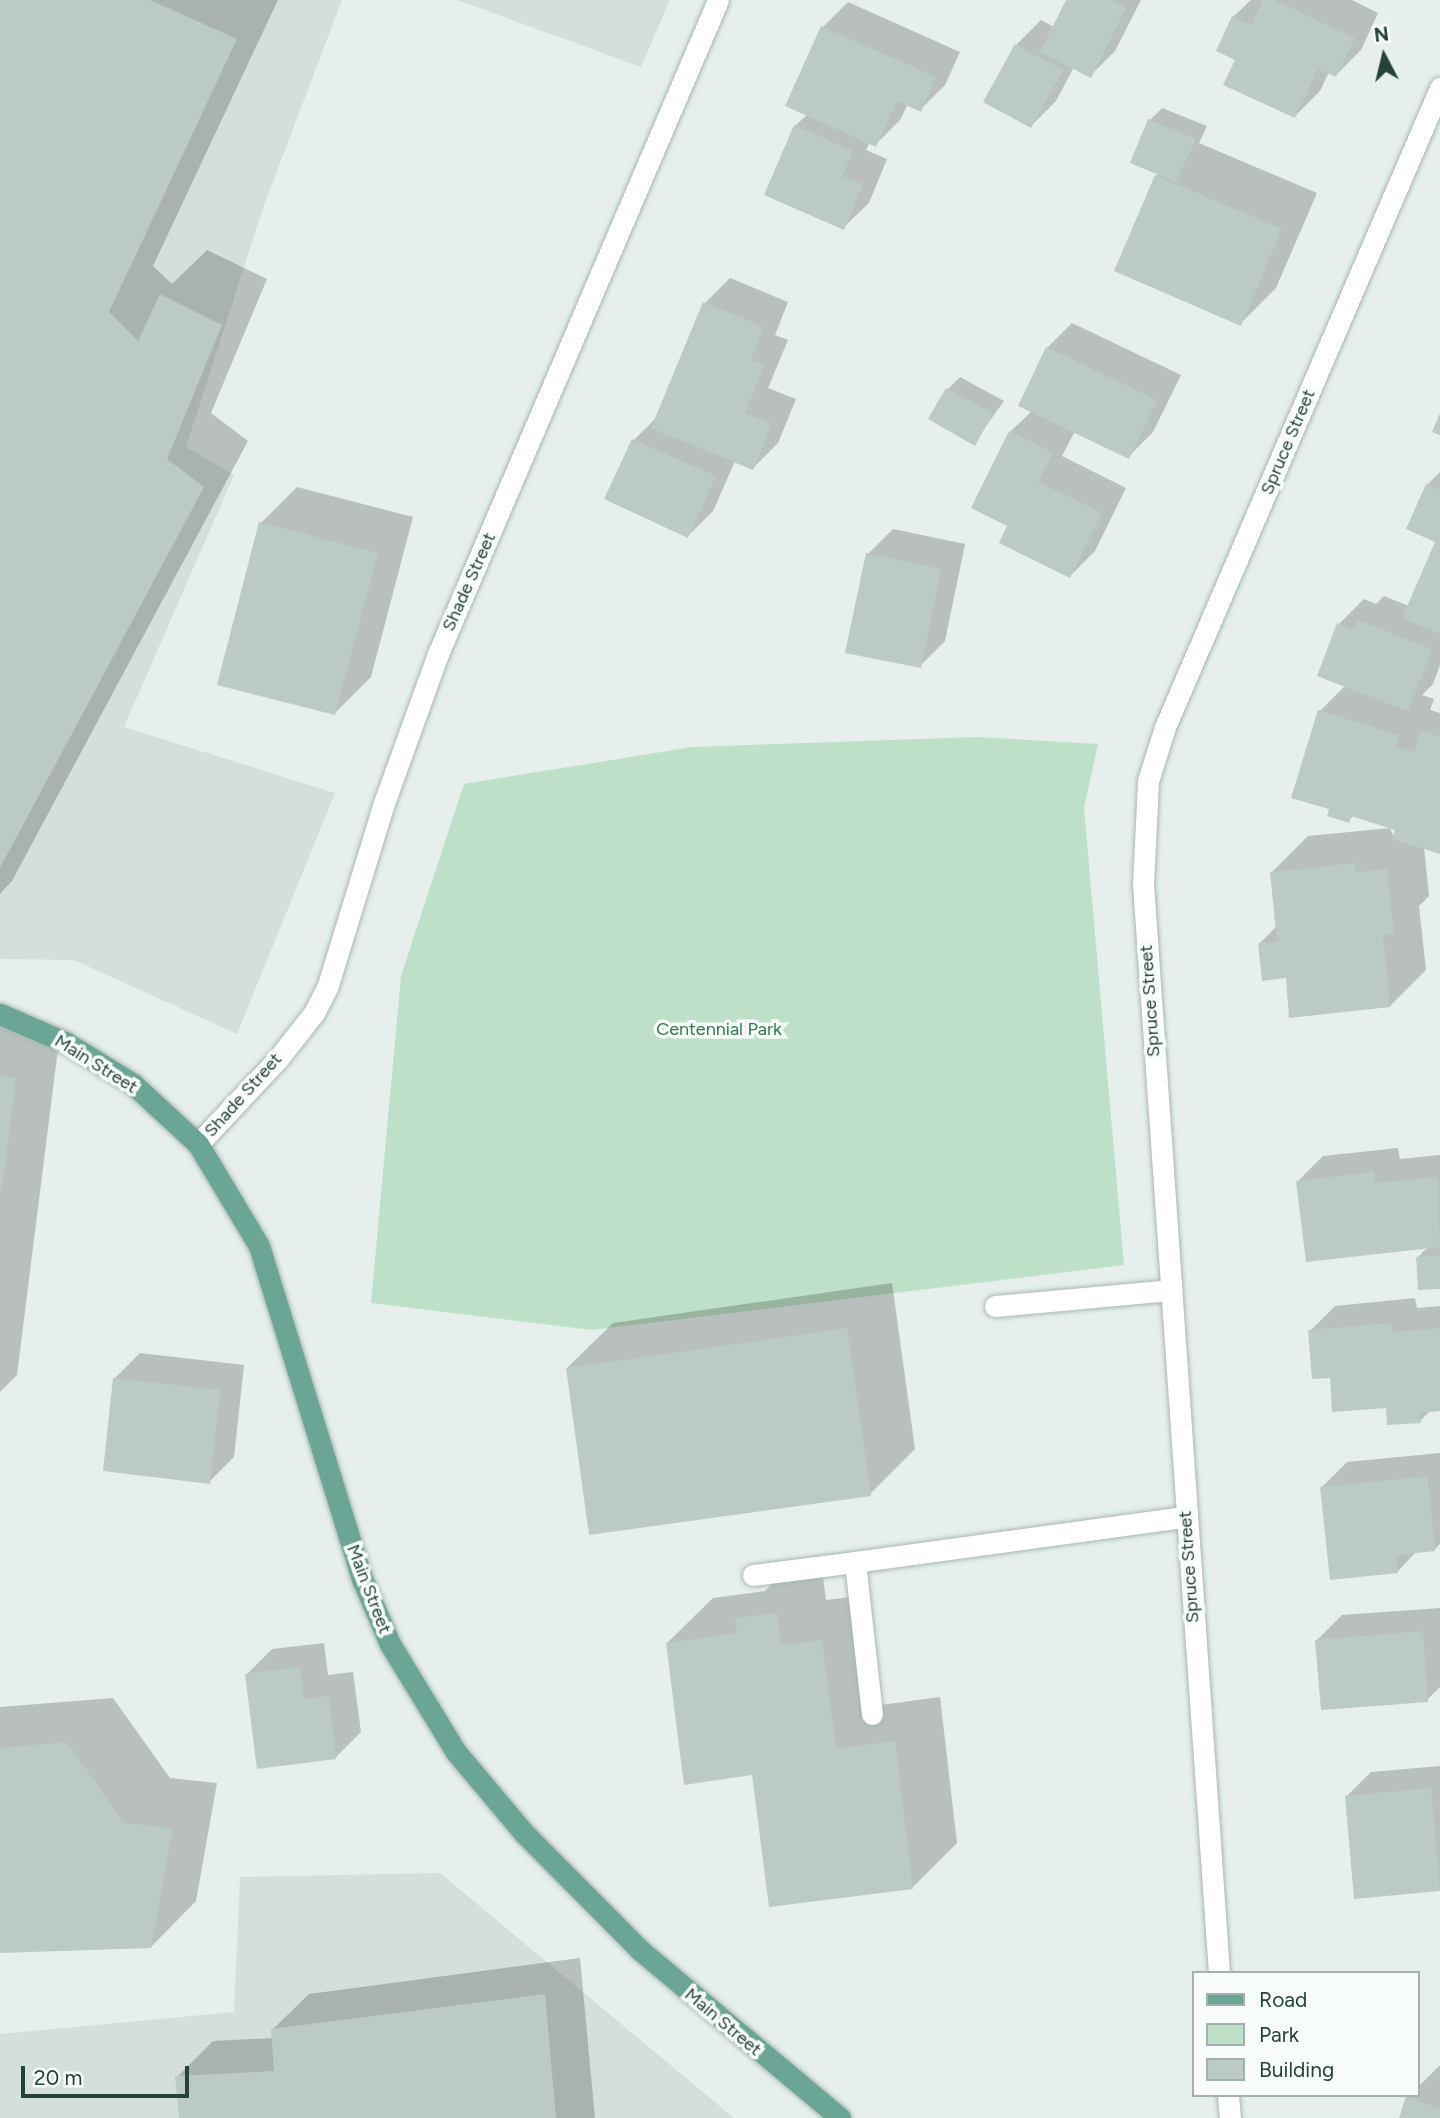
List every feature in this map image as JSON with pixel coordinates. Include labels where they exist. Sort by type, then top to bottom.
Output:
[{"type":"main road","name":"Main Street","points":[[0,1014],[65,1042],[133,1084],[198,1143],[259,1245],[368,1593],[390,1644],[456,1752],[524,1833],[640,1950],[840,2118]]},
{"type":"street","name":"Shade Street","points":[[198,1143],[276,1060],[314,1013],[328,985],[384,803],[438,654],[718,0]]},
{"type":"street","name":"Spruce Street","points":[[1219,1971],[1185,1517],[1143,884],[1148,781],[1165,727],[1440,88]]},
{"type":"street","points":[[995,1306],[1170,1290]]},
{"type":"street","points":[[753,1575],[1185,1517]]},
{"type":"street","points":[[855,1562],[872,1714]]},
{"type":"street","points":[[1228,2097],[1230,2118]]},
{"type":"shaded area","points":[[0,0],[342,0],[263,208],[186,447],[234,475],[124,727],[335,793],[237,1034],[74,960],[0,959]]},
{"type":"shaded area","points":[[457,0],[670,0],[641,67]]},
{"type":"shaded area","points":[[440,1873],[734,2118],[0,2118],[0,2034],[234,2012],[240,1877]]},
{"type":"green space","name":"Centennial Park","points":[[978,737],[1098,744],[1084,808],[1124,1265],[592,1330],[371,1303],[401,976],[464,784],[692,747]]},
{"type":"building","points":[[0,0],[150,0],[237,39],[109,312],[138,341],[160,294],[222,325],[167,459],[204,487],[0,868]]},
{"type":"building","points":[[1066,0],[1111,0],[1126,8],[1091,78],[1040,52]]},
{"type":"building","points":[[1263,0],[1274,0],[1355,38],[1336,77],[1318,69],[1295,118],[1223,85],[1235,60],[1216,51],[1232,16],[1251,25]]},
{"type":"building","points":[[821,26],[936,77],[921,112],[897,101],[876,147],[785,106]]},
{"type":"building","points":[[1015,44],[1063,70],[1031,128],[983,102]]},
{"type":"building","points":[[1148,119],[1196,139],[1176,182],[1130,163]]},
{"type":"building","points":[[794,125],[853,151],[842,176],[863,184],[844,230],[764,195]]},
{"type":"building","points":[[1155,175],[1282,229],[1241,326],[1114,271]]},
{"type":"building","points":[[703,302],[764,327],[751,360],[764,365],[745,413],[772,424],[753,470],[651,428]]},
{"type":"building","points":[[1046,347],[1157,400],[1129,459],[1018,406]]},
{"type":"building","points":[[946,388],[993,413],[975,446],[928,419]]},
{"type":"building","points":[[1440,413],[1440,435],[1432,432]]},
{"type":"building","points":[[1009,431],[1053,453],[1038,482],[1102,513],[1070,578],[999,543],[1007,526],[971,508]]},
{"type":"building","points":[[632,439],[716,476],[688,538],[604,499]]},
{"type":"building","points":[[1426,484],[1440,490],[1440,634],[1402,618],[1435,542],[1406,529]]},
{"type":"building","points":[[259,522],[378,553],[335,715],[217,685]]},
{"type":"building","points":[[866,553],[941,569],[921,668],[845,653]]},
{"type":"building","points":[[1358,620],[1432,649],[1408,711],[1317,676],[1337,623],[1354,630]]},
{"type":"building","points":[[1318,710],[1399,735],[1395,746],[1414,752],[1421,730],[1440,737],[1440,854],[1392,839],[1395,830],[1351,816],[1349,823],[1327,816],[1329,809],[1291,798]]},
{"type":"building","points":[[1355,863],[1355,872],[1387,869],[1394,934],[1383,935],[1390,1007],[1289,1018],[1286,978],[1262,981],[1258,943],[1277,942],[1270,872]]},
{"type":"building","points":[[0,1076],[16,1078],[2,1190],[0,1190]]},
{"type":"building","points":[[1374,1172],[1375,1183],[1438,1177],[1440,1247],[1306,1262],[1296,1181]]},
{"type":"building","points":[[1440,1255],[1440,1289],[1418,1290],[1416,1257]]},
{"type":"building","points":[[1391,1323],[1392,1332],[1440,1328],[1440,1411],[1420,1413],[1421,1423],[1387,1425],[1386,1408],[1332,1412],[1330,1378],[1312,1379],[1308,1330]]},
{"type":"building","points":[[847,1328],[871,1496],[589,1535],[566,1368]]},
{"type":"building","points":[[113,1378],[220,1390],[210,1484],[103,1471]]},
{"type":"building","points":[[1428,1476],[1435,1551],[1396,1555],[1398,1573],[1330,1580],[1320,1487]]},
{"type":"building","points":[[777,1613],[781,1645],[822,1640],[836,1749],[895,1741],[913,1889],[769,1907],[752,1775],[684,1785],[666,1643],[737,1633],[735,1618]]},
{"type":"building","points":[[1423,1631],[1428,1702],[1321,1710],[1315,1640]]},
{"type":"building","points":[[300,1667],[304,1699],[329,1696],[336,1759],[257,1769],[245,1674]]},
{"type":"building","points":[[67,1742],[124,1823],[173,1828],[151,1948],[0,1953],[0,1748]]},
{"type":"building","points":[[1431,1788],[1440,1891],[1354,1899],[1345,1796]]},
{"type":"building","points":[[545,1994],[556,2118],[179,2118],[175,2076],[274,2071],[271,2029]]},
{"type":"building","points":[[1406,2097],[1440,2109],[1440,2118],[1399,2118]]}]
